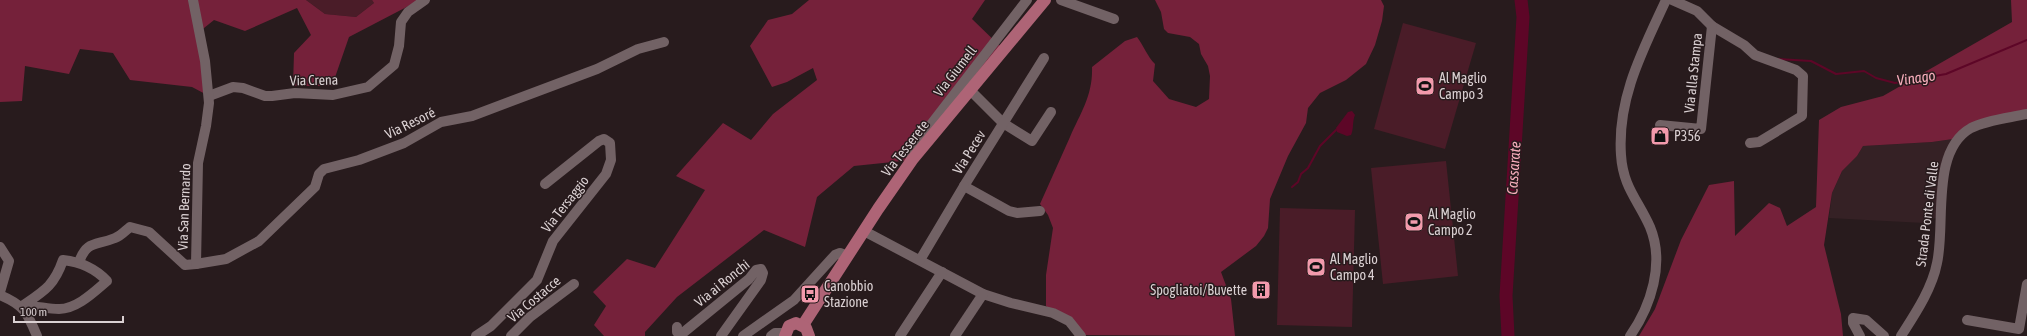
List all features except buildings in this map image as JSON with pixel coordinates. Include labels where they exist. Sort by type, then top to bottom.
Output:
[{"type":"main road","name":"Via Tesserete","points":[[803,325],[912,160],[1045,0]]},
{"type":"main road","points":[[785,334],[792,324],[803,325],[808,331],[809,336]]},
{"type":"street","name":"Via San Bernardo","points":[[79,262],[83,251],[87,246],[117,238],[130,227],[149,232],[184,265],[196,264],[198,163],[206,126],[209,96],[205,61],[193,0]]},
{"type":"street","name":"Via Crena","points":[[209,96],[236,87],[269,96],[295,93],[332,95],[364,88],[394,66],[399,46],[401,22],[408,12],[425,0]]},
{"type":"street","name":"Via Giumell","points":[[912,160],[910,154],[914,146],[1027,0]]},
{"type":"street","points":[[1061,0],[1114,19]]},
{"type":"street","points":[[1630,336],[1644,312],[1654,283],[1657,262],[1650,227],[1632,198],[1623,173],[1621,154],[1623,113],[1633,72],[1666,0]]},
{"type":"street","points":[[1672,0],[1697,11],[1712,26],[1744,45],[1755,55],[1796,70],[1803,76],[1802,116],[1759,142],[1750,143]]},
{"type":"street","name":"Via alla Stampa","points":[[1660,125],[1701,129],[1712,26]]},
{"type":"street","name":"Via Resoré","points":[[196,264],[226,259],[259,241],[315,187],[319,174],[324,169],[367,157],[404,143],[441,122],[472,116],[597,69],[638,49],[664,42]]},
{"type":"street","name":"Via Pecev","points":[[1040,211],[1017,213],[1008,211],[964,186],[1044,58]]},
{"type":"street","name":"Via Pecev","points":[[970,90],[1003,124],[1032,141],[1051,112]]},
{"type":"street","name":"Strada Ponte di Valle","points":[[1901,336],[1917,311],[1938,263],[1944,170],[1951,152],[1960,138],[1972,128],[2027,114]]},
{"type":"street","name":"Via Tersaggio","points":[[476,336],[491,326],[537,280],[553,241],[606,174],[611,160],[610,143],[604,139],[600,141],[545,184]]},
{"type":"street","points":[[920,260],[964,186]]},
{"type":"street","points":[[864,231],[983,294],[1011,303],[1053,312],[1069,321],[1081,336]]},
{"type":"street","points":[[0,247],[9,261],[0,292]]},
{"type":"street","points":[[743,336],[794,300],[835,255],[840,253],[848,256]]},
{"type":"street","points":[[63,260],[79,262],[100,273],[107,282],[83,301],[67,308],[60,309],[32,305],[22,306],[43,292],[57,277],[63,260]]},
{"type":"street","name":"Via ai Ronchi","points":[[677,327],[677,332],[684,332],[749,279],[756,270],[761,269],[763,273],[761,280],[720,336]]},
{"type":"street","points":[[900,336],[942,272]]},
{"type":"street","name":"Via Costacce","points":[[511,336],[530,317],[574,284]]},
{"type":"street","points":[[1967,320],[2023,330],[2027,284]]},
{"type":"street","points":[[955,336],[983,294]]},
{"type":"street","points":[[0,295],[22,306],[29,317],[37,336]]},
{"type":"street","points":[[1860,336],[1853,323],[1853,318],[1866,320],[1884,336]]},
{"type":"street","points":[[770,336],[775,333],[785,334]]},
{"type":"shaded area","points":[[0,0],[306,0],[325,14],[356,17],[374,3],[372,0],[420,0],[349,37],[332,86],[293,86],[294,53],[311,35],[297,8],[245,31],[214,20],[199,32],[209,96],[192,87],[130,80],[113,53],[80,49],[69,74],[25,66],[22,101],[0,102]]},
{"type":"shaded area","points":[[306,0],[372,0],[374,3],[356,17],[325,14]]},
{"type":"shaded area","points":[[809,0],[985,0],[972,19],[1004,50],[912,160],[854,166],[817,197],[805,247],[764,230],[677,297],[645,332],[645,336],[604,336],[594,325],[606,306],[593,292],[627,259],[655,268],[705,190],[676,176],[723,123],[751,140],[773,114],[817,80],[813,68],[787,82],[772,87],[750,46],[768,20],[792,14]]},
{"type":"shaded area","points":[[1155,0],[1381,0],[1384,6],[1382,21],[1375,45],[1366,64],[1346,80],[1320,93],[1308,108],[1306,123],[1288,156],[1270,199],[1268,228],[1264,236],[1256,246],[1221,272],[1231,299],[1235,336],[1081,335],[1046,306],[1046,275],[1053,228],[1048,215],[1040,204],[1086,103],[1091,86],[1092,67],[1125,41],[1137,37],[1155,64],[1153,81],[1169,99],[1196,107],[1209,99],[1210,76],[1208,66],[1201,54],[1199,44],[1190,37],[1168,33],[1164,29],[1161,12]]},
{"type":"shaded area","points":[[2011,0],[2027,0],[2027,114],[1980,125],[1960,138],[1932,142],[1863,146],[1857,156],[1842,171],[1832,193],[1824,245],[1841,314],[1843,336],[1639,336],[1655,309],[1681,240],[1709,185],[1734,181],[1735,236],[1769,203],[1780,208],[1787,226],[1816,207],[1819,120],[1841,107],[1883,96],[2012,22]]},
{"type":"shaded area","name":"Al Maglio Campo 3","points":[[1403,23],[1476,43],[1445,149],[1374,129]]},
{"type":"shaded area","points":[[1352,111],[1355,115],[1351,135],[1347,136],[1337,132],[1336,128],[1348,112]]},
{"type":"shaded area","points":[[1960,138],[1951,151],[1942,215],[1924,223],[1829,218],[1832,193],[1842,171],[1857,156],[1863,146],[1932,142]]},
{"type":"shaded area","name":"Al Maglio Campo 2","points":[[1446,161],[1458,276],[1383,284],[1371,168]]},
{"type":"shaded area","name":"Al Maglio Campo 4","points":[[1280,208],[1355,210],[1352,327],[1277,325]]},
{"type":"waterway","name":"Cassarate","points":[[1508,336],[1506,296],[1523,17],[1521,0]]},
{"type":"waterway","name":"Vinago","points":[[1778,59],[1811,61],[1836,74],[1864,71],[1876,78],[1895,83],[1946,74],[2027,40]]},
{"type":"waterway","points":[[1292,187],[1298,182],[1301,174],[1308,168],[1320,146],[1336,130]]},
{"type":"place","name":"Al Maglio Campo 3","points":[[1425,86]]},
{"type":"place","name":"P356","points":[[1660,136]]},
{"type":"place","name":"Al Maglio Campo 2","points":[[1414,222]]},
{"type":"place","name":"Al Maglio Campo 4","points":[[1316,267]]},
{"type":"place","name":"Spogliatoi/Buvette","points":[[1261,290]]},
{"type":"place","name":"Canobbio Stazione","points":[[810,294]]}]
